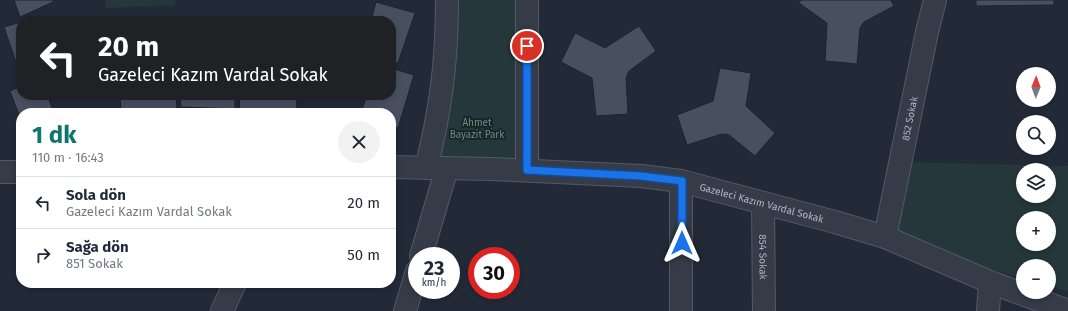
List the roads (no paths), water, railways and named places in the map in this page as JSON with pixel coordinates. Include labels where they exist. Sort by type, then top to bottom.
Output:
[{"type":"street","points":[[423,247],[437,168],[436,130],[443,83],[447,32],[447,0]]},
{"type":"street","points":[[527,0],[527,170]]},
{"type":"street","name":"852 Sokak","points":[[885,237],[925,40],[935,0]]},
{"type":"street","name":"Gazeleci Kazım Vardal Sokak","points":[[396,167],[527,170],[641,176],[682,181],[885,237],[990,282],[1068,311]]},
{"type":"street","points":[[0,172],[16,172]]},
{"type":"street","points":[[681,311],[682,181]]},
{"type":"street","name":"854 Sokak","points":[[763,203],[764,311]]},
{"type":"street","points":[[988,311],[990,282]]},
{"type":"street","points":[[222,311],[233,288]]},
{"type":"street","points":[[405,311],[409,299]]},
{"type":"park label","name":"Ahmet Bayazit Park","points":[[477,128]]}]
